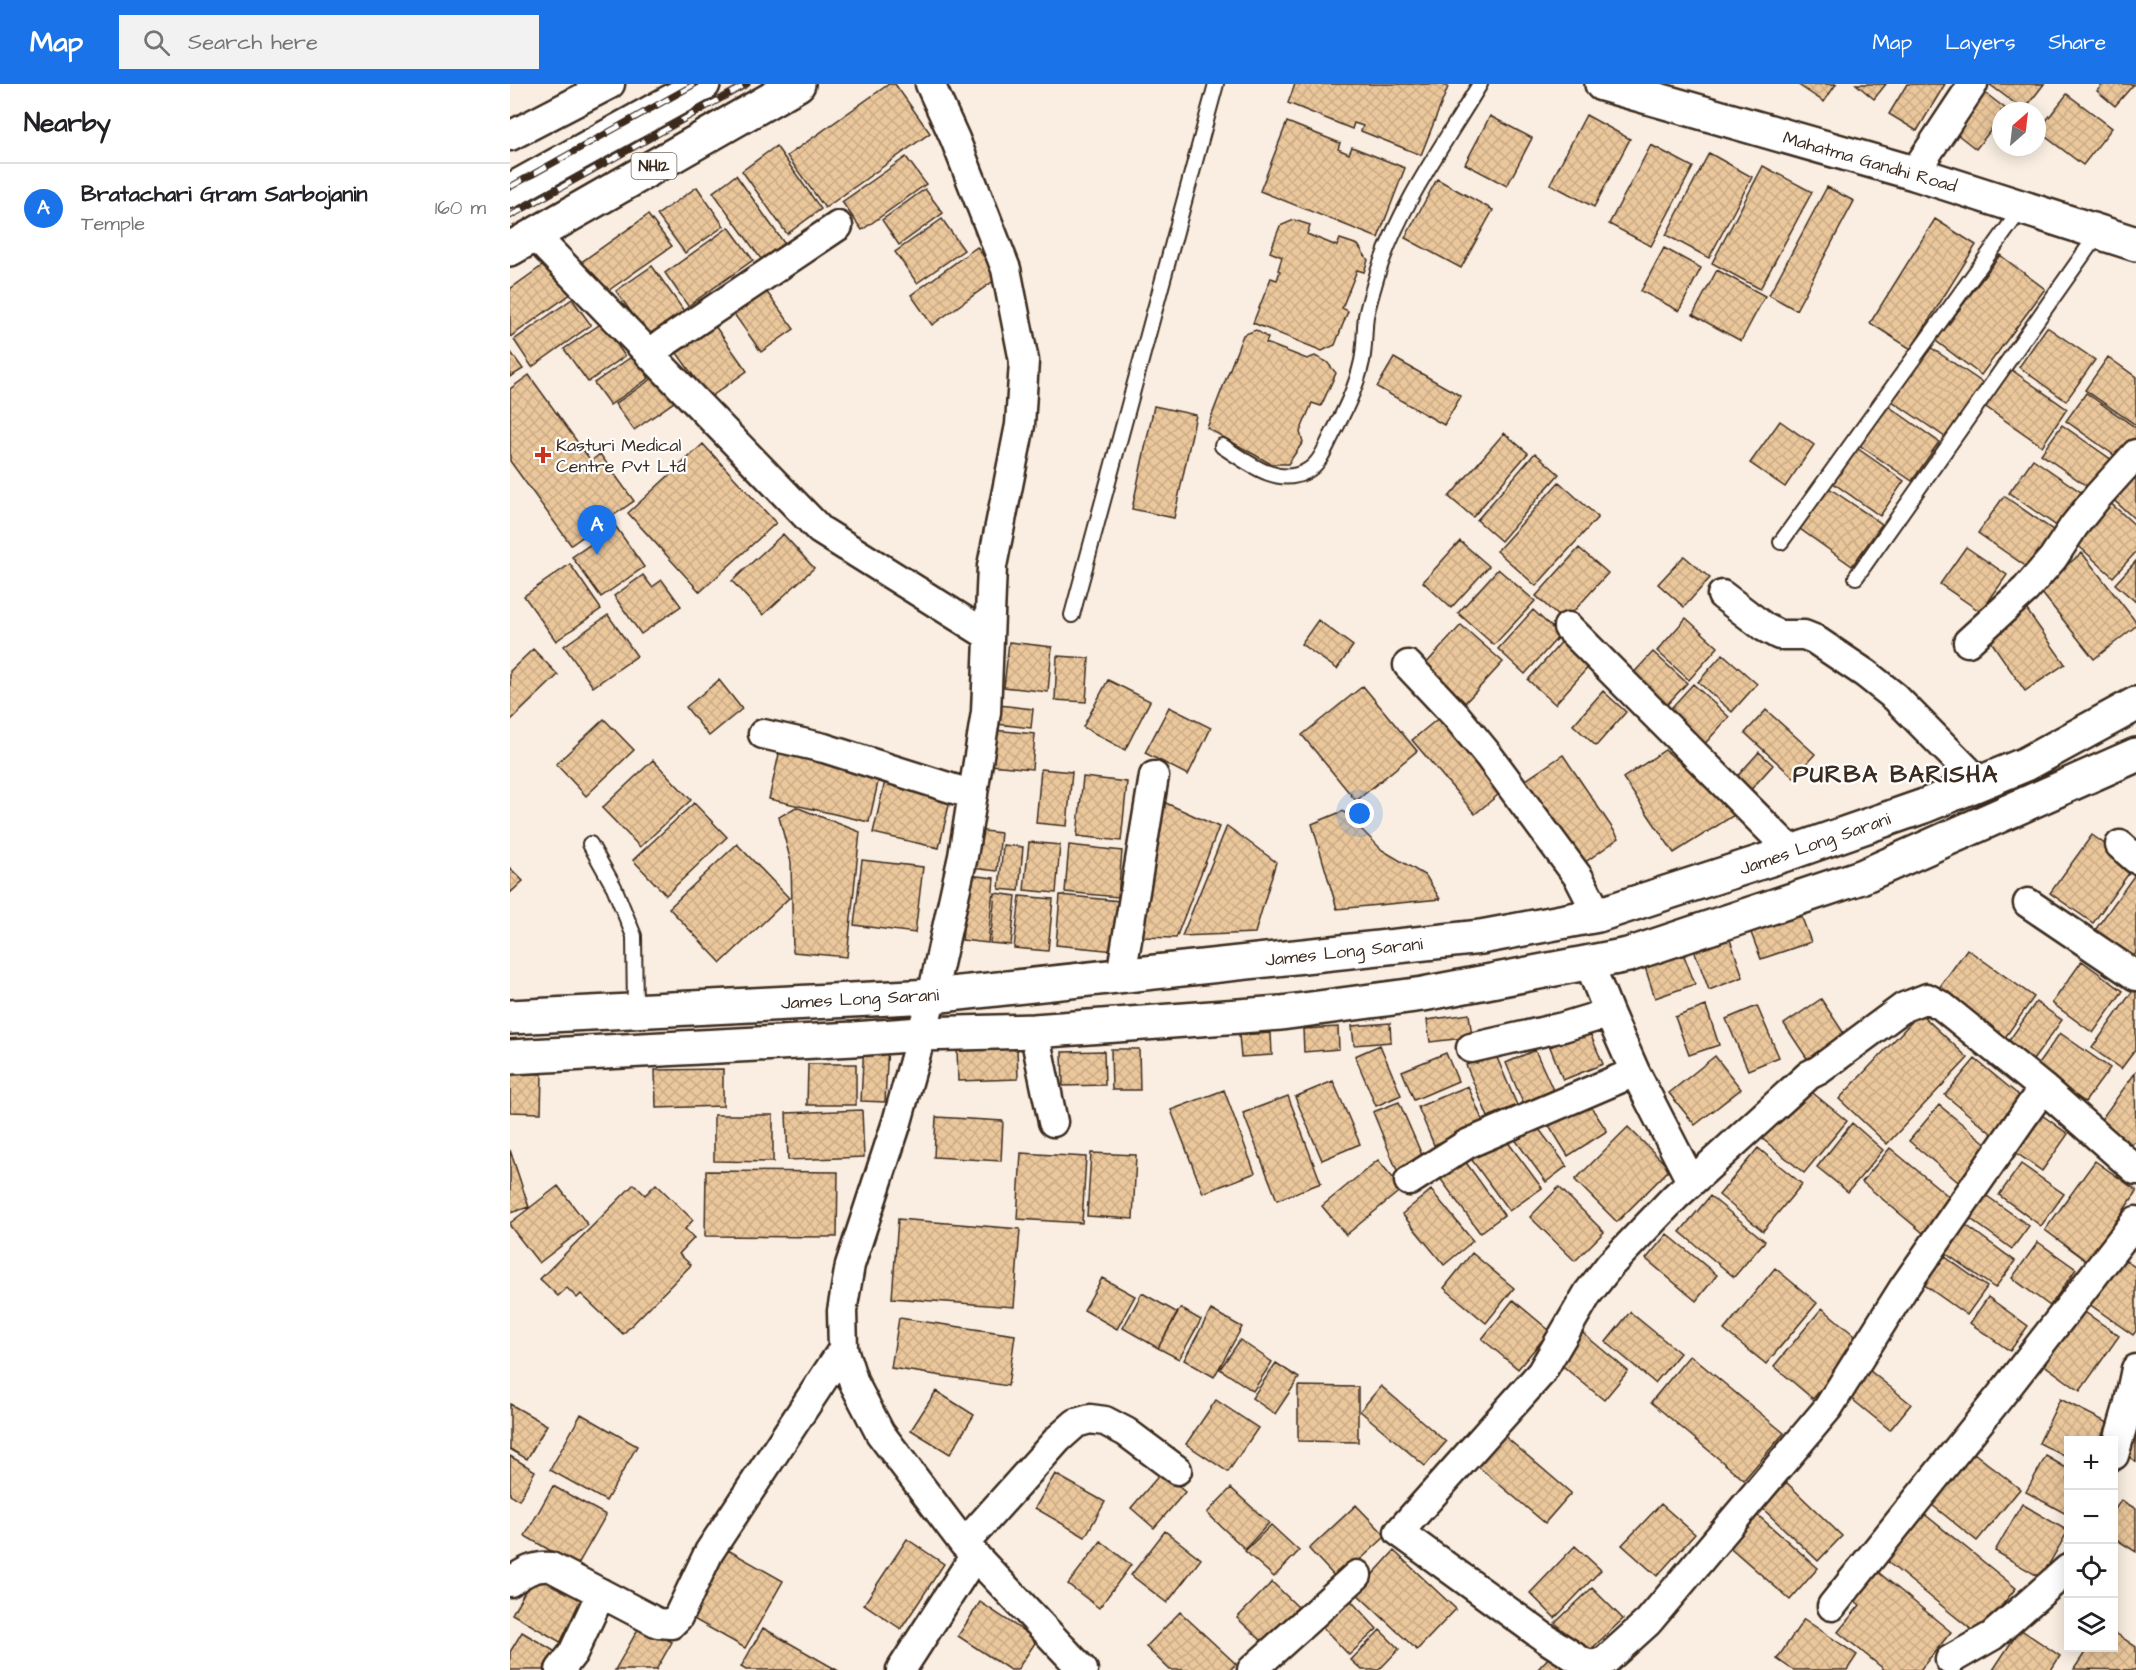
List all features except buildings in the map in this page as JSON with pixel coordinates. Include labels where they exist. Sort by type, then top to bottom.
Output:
[{"type":"main road","name":"NH12","points":[[510,191],[702,84]]},
{"type":"main road","name":"NH12","points":[[522,242],[798,84]]},
{"type":"main road","name":"Mahatma Gandhi Road","points":[[1614,86],[2022,208],[2124,235]]},
{"type":"main road","name":"James Long Sarani","points":[[510,1017],[932,996],[1481,937],[1598,915],[1924,806],[2026,764],[2136,704]]},
{"type":"main road","points":[[510,1057],[854,1040],[921,1034],[1034,1031],[1281,1012],[1423,994],[1628,955],[1861,877],[2136,755]]},
{"type":"street","points":[[510,136],[610,84]]},
{"type":"street","points":[[930,84],[955,139],[1006,269],[1024,361],[1020,425],[992,566],[986,712],[963,856],[932,996],[897,1122],[850,1265],[842,1311],[843,1349],[854,1383],[880,1433],[969,1550],[1083,1670]]},
{"type":"street","points":[[1914,174],[1972,84]]},
{"type":"street","points":[[649,353],[838,226]]},
{"type":"street","points":[[522,242],[649,353],[820,530],[990,636]]},
{"type":"street","points":[[1968,642],[2026,589],[2053,558],[2074,526],[2098,496],[2136,454]]},
{"type":"street","points":[[1722,595],[1764,627],[1779,635],[1804,635],[1814,639],[1866,674],[1896,697],[1980,783]]},
{"type":"street","points":[[1568,627],[1792,852]]},
{"type":"street","points":[[1408,664],[1488,755],[1579,878],[1598,915]]},
{"type":"street","points":[[763,734],[824,748],[973,795]]},
{"type":"street","points":[[1121,976],[1154,776]]},
{"type":"street","points":[[2028,903],[2136,976]]},
{"type":"street","points":[[1589,963],[1635,1072],[1691,1181]]},
{"type":"street","points":[[2043,1088],[1903,1289],[1828,1408],[1648,1622],[1606,1660],[1595,1665],[1584,1663],[1545,1638],[1399,1532],[1541,1373],[1588,1293],[1610,1265],[1691,1181],[1809,1075],[1904,1007],[1927,998],[1942,1006],[2043,1088],[2136,1170]]},
{"type":"street","points":[[1471,1048],[1563,1027],[1609,1013]]},
{"type":"street","points":[[1034,1031],[1053,1122]]},
{"type":"street","points":[[1409,1181],[1467,1144],[1635,1072]]},
{"type":"street","points":[[1832,1606],[2001,1395],[2136,1221]]},
{"type":"street","points":[[510,1582],[526,1571],[540,1566],[550,1567],[658,1623],[671,1623],[678,1617],[709,1552],[843,1349]]},
{"type":"street","points":[[2118,1441],[2136,1369]]},
{"type":"street","points":[[901,1670],[969,1550],[1058,1439],[1076,1422],[1090,1419],[1105,1421],[1126,1432],[1177,1470]]},
{"type":"street","points":[[1950,1660],[1992,1636],[2064,1573]]},
{"type":"street","points":[[1252,1670],[1357,1575]]},
{"type":"street","points":[[560,1670],[573,1653],[601,1593]]},
{"type":"lane","points":[[1072,615],[1216,84]]},
{"type":"lane","points":[[1222,446],[1256,468],[1278,476],[1293,477],[1317,464],[1352,397],[1362,360],[1366,317],[1379,271],[1407,207],[1480,84]]},
{"type":"lane","points":[[1781,542],[2022,208]]},
{"type":"lane","points":[[1856,577],[2124,235]]},
{"type":"lane","points":[[590,844],[614,887],[634,936],[635,1009]]},
{"type":"railway","points":[[510,187],[695,84]]},
{"type":"railway","points":[[510,216],[747,84]]},
{"type":"place","name":"Kasturi Medical Centre Pvt Ltd","points":[[543,455]]},
{"type":"place","name":"Bratachari Gram Sarbojanin","points":[[597,555]]},
{"type":"district","name":"PURBA BARISHA","points":[[1896,775]]}]
